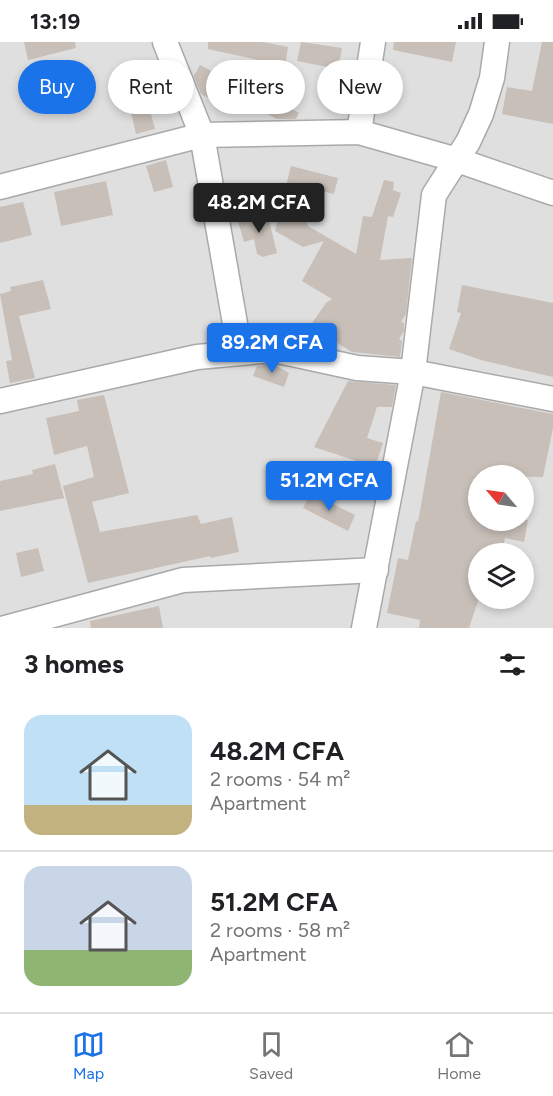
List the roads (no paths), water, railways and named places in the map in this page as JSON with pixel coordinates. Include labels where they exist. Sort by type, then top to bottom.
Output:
[{"type":"street","points":[[165,42],[202,135],[240,352]]},
{"type":"street","points":[[359,132],[373,42]]},
{"type":"street","points":[[364,628],[413,372],[434,195],[457,160],[481,114],[492,78],[497,42]]},
{"type":"street","points":[[0,187],[202,135],[359,132],[457,160],[537,190],[553,193]]},
{"type":"street","points":[[0,401],[197,357],[274,350],[357,368],[413,372],[553,399]]},
{"type":"street","points":[[5,628],[183,580],[376,570]]}]
